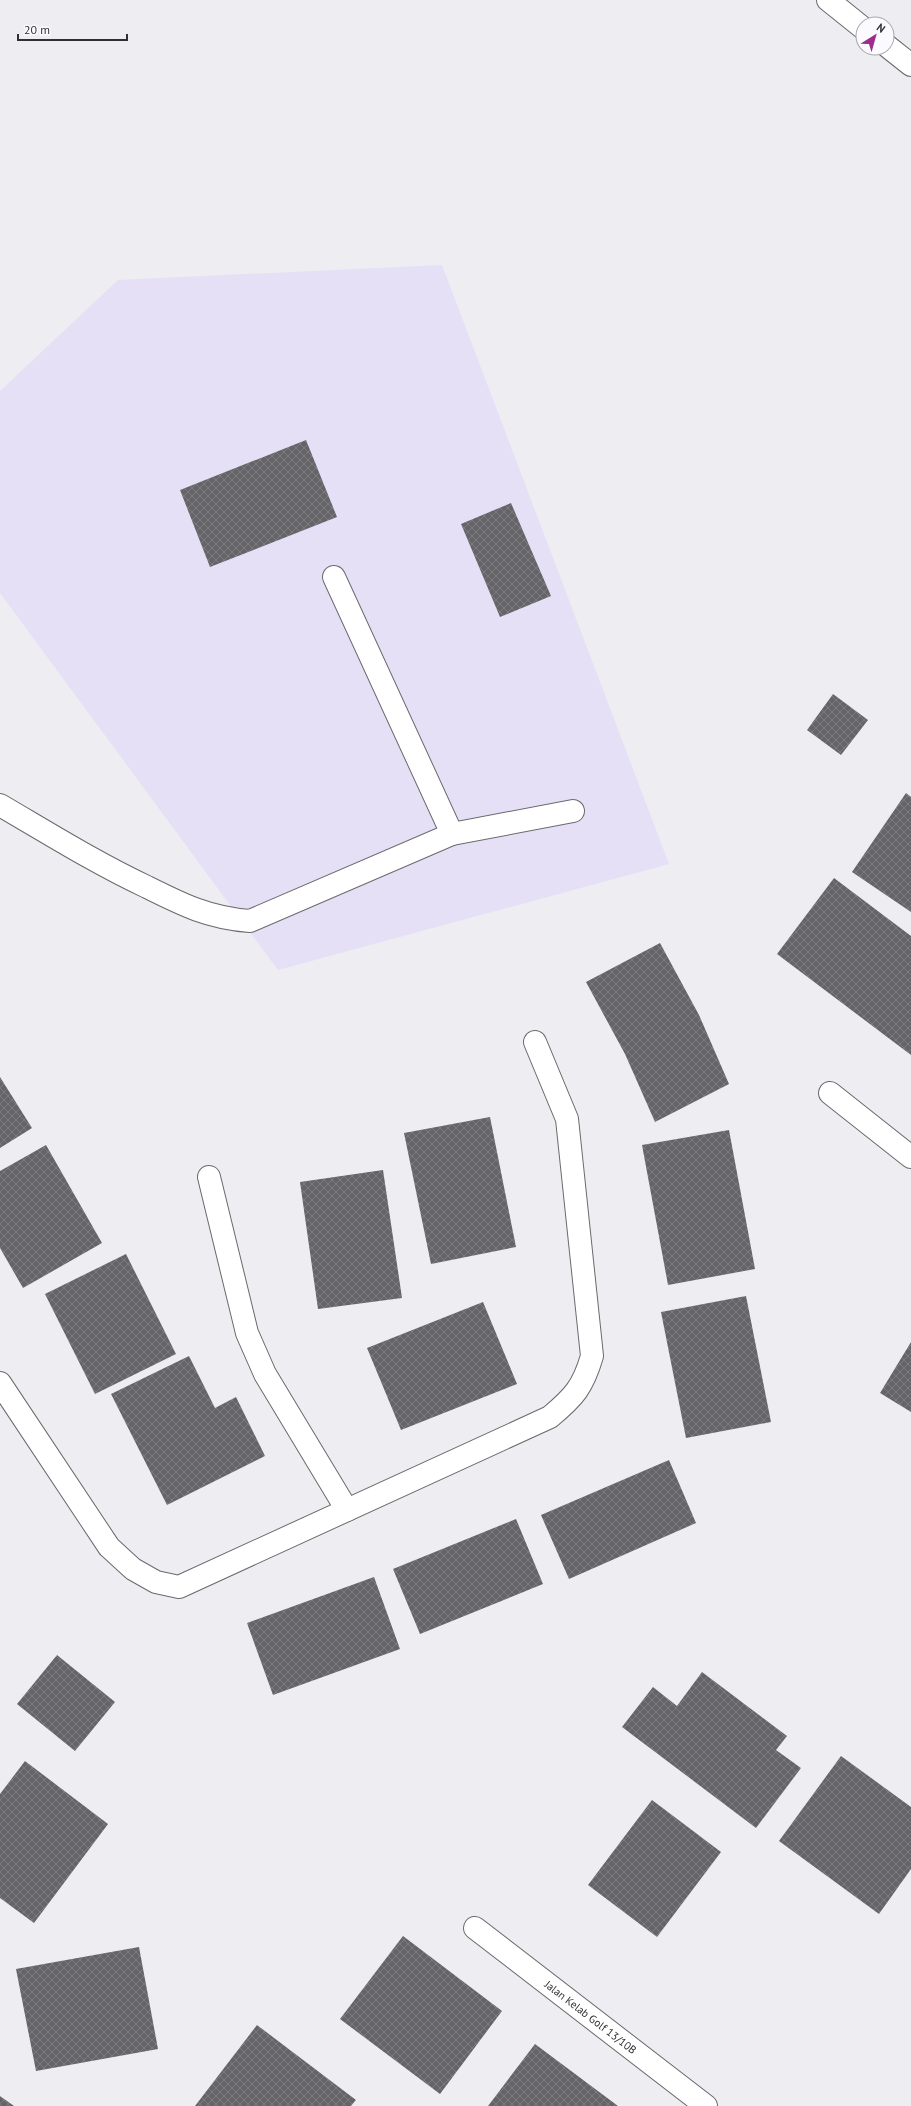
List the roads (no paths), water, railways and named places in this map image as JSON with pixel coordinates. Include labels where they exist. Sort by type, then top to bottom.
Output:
[{"type":"main road","points":[[828,0],[855,22]]},
{"type":"main road","points":[[895,52],[911,65]]},
{"type":"main road","points":[[334,577],[452,834]]},
{"type":"main road","points":[[0,805],[106,867],[195,910],[230,919],[250,921],[452,834],[572,811]]},
{"type":"main road","points":[[0,1383],[109,1547],[133,1569],[156,1582],[179,1587],[550,1417],[570,1400],[585,1379],[592,1356],[567,1119],[535,1042]]},
{"type":"main road","points":[[830,1093],[911,1157]]},
{"type":"main road","points":[[209,1177],[247,1333],[265,1374],[348,1510]]},
{"type":"main road","name":"Jalan Kelab Golf 13/10B","points":[[475,1928],[706,2106]]}]
